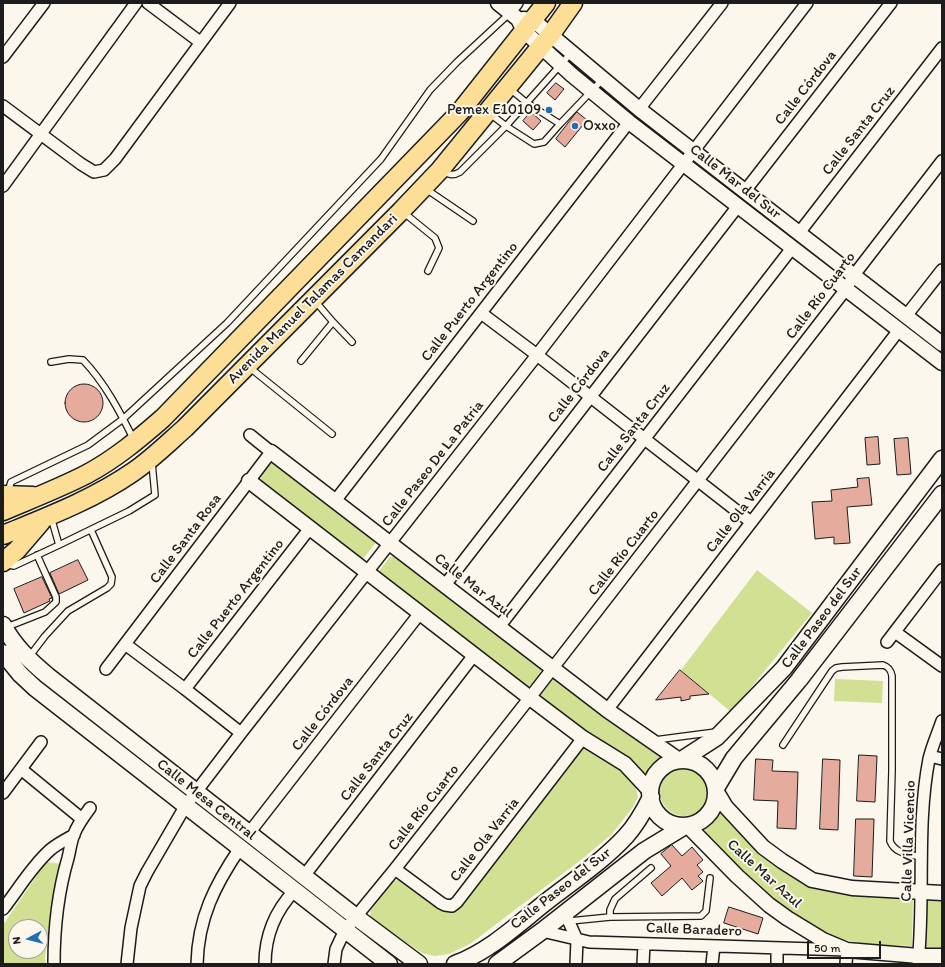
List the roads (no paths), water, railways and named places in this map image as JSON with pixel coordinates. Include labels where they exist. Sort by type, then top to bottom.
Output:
[{"type":"main road","name":"Avenida Manuel Talamas Camandari","points":[[4,500],[38,496],[86,474],[110,460],[135,442],[163,418],[459,113],[520,17],[546,3]]},
{"type":"main road","name":"Avenida Manuel Talamas Camandari","points":[[3,536],[49,516],[112,485],[134,472],[185,428],[440,170],[508,87],[573,3]]},
{"type":"main road","name":"Calle Paseo del Sur","points":[[681,760],[724,731],[784,668],[942,459]]},
{"type":"main road","name":"Calle Paseo del Sur","points":[[716,790],[734,758],[799,680],[942,494]]},
{"type":"main road","points":[[3,563],[49,516]]},
{"type":"main road","name":"Calle Mesa Central","points":[[4,626],[35,688],[389,964]]},
{"type":"main road","name":"Calle Mesa Central","points":[[3,653],[70,694],[356,917],[419,964]]},
{"type":"main road","points":[[681,760],[693,761],[705,768],[713,779],[716,790],[716,801],[707,816],[700,821],[687,826],[674,825],[660,816],[654,807],[651,794],[654,777],[660,769],[669,763],[681,760]]},
{"type":"main road","name":"Calle Paseo del Sur","points":[[456,964],[490,946],[599,862],[627,835],[643,812],[651,794]]},
{"type":"main road","name":"Calle Paseo del Sur","points":[[497,964],[542,931],[567,917],[644,851],[687,826]]},
{"type":"street","points":[[3,57],[44,3]]},
{"type":"street","points":[[3,186],[136,3]]},
{"type":"street","points":[[148,3],[200,42]]},
{"type":"street","points":[[3,106],[81,164],[94,172],[104,170],[115,159],[230,3]]},
{"type":"street","name":"Calle Mar del Sur","points":[[498,3],[520,17],[545,40],[560,65],[629,122],[942,363]]},
{"type":"street","points":[[639,109],[722,3]]},
{"type":"street","name":"Calle Paseo De La Patria","points":[[127,964],[131,928],[140,886],[186,805],[537,354],[807,3]]},
{"type":"street","name":"Calle Córdova","points":[[745,192],[891,3]]},
{"type":"street","name":"Calle Mar del Sur","points":[[545,40],[572,53],[639,109],[942,344]]},
{"type":"street","name":"Calle Santa Cruz","points":[[799,233],[942,48]]},
{"type":"street","name":"Calle Puerto Argentino","points":[[335,501],[629,122]]},
{"type":"street","name":"Calle Río Cuarto","points":[[334,964],[336,949],[345,930],[530,698],[846,289],[854,276],[942,161]]},
{"type":"street","name":"Calle Córdova","points":[[444,585],[738,206]]},
{"type":"street","name":"Calle Santa Cruz","points":[[499,627],[792,248]]},
{"type":"street","points":[[906,316],[942,270]]},
{"type":"street","points":[[481,313],[537,354],[751,522]]},
{"type":"street","name":"Calle Ola Varria","points":[[607,710],[899,330]]},
{"type":"street","name":"Calle Mar Azul","points":[[250,435],[607,710],[650,741],[681,760]]},
{"type":"street","name":"Calle Santa Rosa","points":[[106,669],[271,452]]},
{"type":"street","points":[[249,482],[583,738],[625,764],[651,794]]},
{"type":"street","name":"Calle Puerto Argentino","points":[[185,689],[310,528]]},
{"type":"street","points":[[887,642],[942,570]]},
{"type":"street","name":"Calle Córdova","points":[[249,833],[420,613]]},
{"type":"street","points":[[895,632],[942,666]]},
{"type":"street","points":[[125,644],[241,733]]},
{"type":"street","name":"Calle Santa Cruz","points":[[304,876],[474,655]]},
{"type":"street","name":"Calle Villa Vicencio","points":[[919,960],[924,789],[930,756],[942,721]]},
{"type":"street","name":"Calle Ola Varria","points":[[395,869],[441,903],[452,906],[457,902],[583,738]]},
{"type":"street","points":[[3,793],[41,742]]},
{"type":"street","points":[[930,756],[942,759]]},
{"type":"street","points":[[21,769],[82,819]]},
{"type":"street","name":"Calle Mar Azul","points":[[716,790],[726,807],[763,847],[812,880],[852,888],[942,893]]},
{"type":"street","points":[[54,964],[55,929],[66,863],[74,835],[82,819],[90,808]]},
{"type":"street","name":"Calle Mar Azul","points":[[687,826],[737,876],[769,905],[804,930],[847,957],[919,960],[942,956]]},
{"type":"street","points":[[3,909],[49,850],[60,842],[74,835]]},
{"type":"street","points":[[197,964],[200,935],[208,905],[222,874],[240,848]]},
{"type":"street","points":[[264,964],[266,948],[275,917],[283,902],[295,890]]},
{"type":"street","points":[[567,917],[577,940],[576,964]]},
{"type":"street","name":"Calle Baradero","points":[[542,931],[589,942],[777,948],[847,957]]},
{"type":"street","points":[[644,944],[644,964]]},
{"type":"street","points":[[712,964],[714,946]]},
{"type":"street","points":[[777,948],[777,964]]},
{"type":"lane","points":[[4,500],[11,482],[88,445],[123,419],[227,323],[381,159],[430,90],[456,62],[520,17]]},
{"type":"lane","points":[[440,170],[450,175],[460,172],[506,126],[572,53]]},
{"type":"lane","points":[[487,112],[534,144],[544,142],[602,79]]},
{"type":"lane","points":[[508,87],[527,103],[560,124]]},
{"type":"lane","points":[[424,187],[473,221]]},
{"type":"lane","points":[[401,211],[435,238],[439,248],[428,271]]},
{"type":"lane","points":[[313,299],[332,322],[352,342]]},
{"type":"lane","points":[[300,361],[332,322]]},
{"type":"lane","points":[[51,362],[83,360],[92,370],[123,419],[135,442]]},
{"type":"lane","points":[[247,366],[332,434]]},
{"type":"lane","points":[[3,563],[14,566],[129,511],[155,495],[152,458]]},
{"type":"lane","points":[[49,516],[59,545]]},
{"type":"lane","points":[[22,664],[68,611],[107,588],[111,584],[112,577],[91,530]]},
{"type":"lane","points":[[4,626],[45,612],[56,602],[56,597],[37,555]]},
{"type":"lane","points":[[783,745],[832,671],[842,666],[887,666],[891,670],[892,676],[890,841],[894,849],[898,852],[921,857]]},
{"type":"lane","points":[[650,741],[724,731]]},
{"type":"lane","points":[[610,917],[610,910],[615,899],[651,868]]},
{"type":"lane","points":[[567,917],[701,916],[706,910],[710,878]]},
{"type":"place","name":"Pemex E10109","points":[[549,110]]},
{"type":"place","name":"Oxxo","points":[[575,126]]}]
